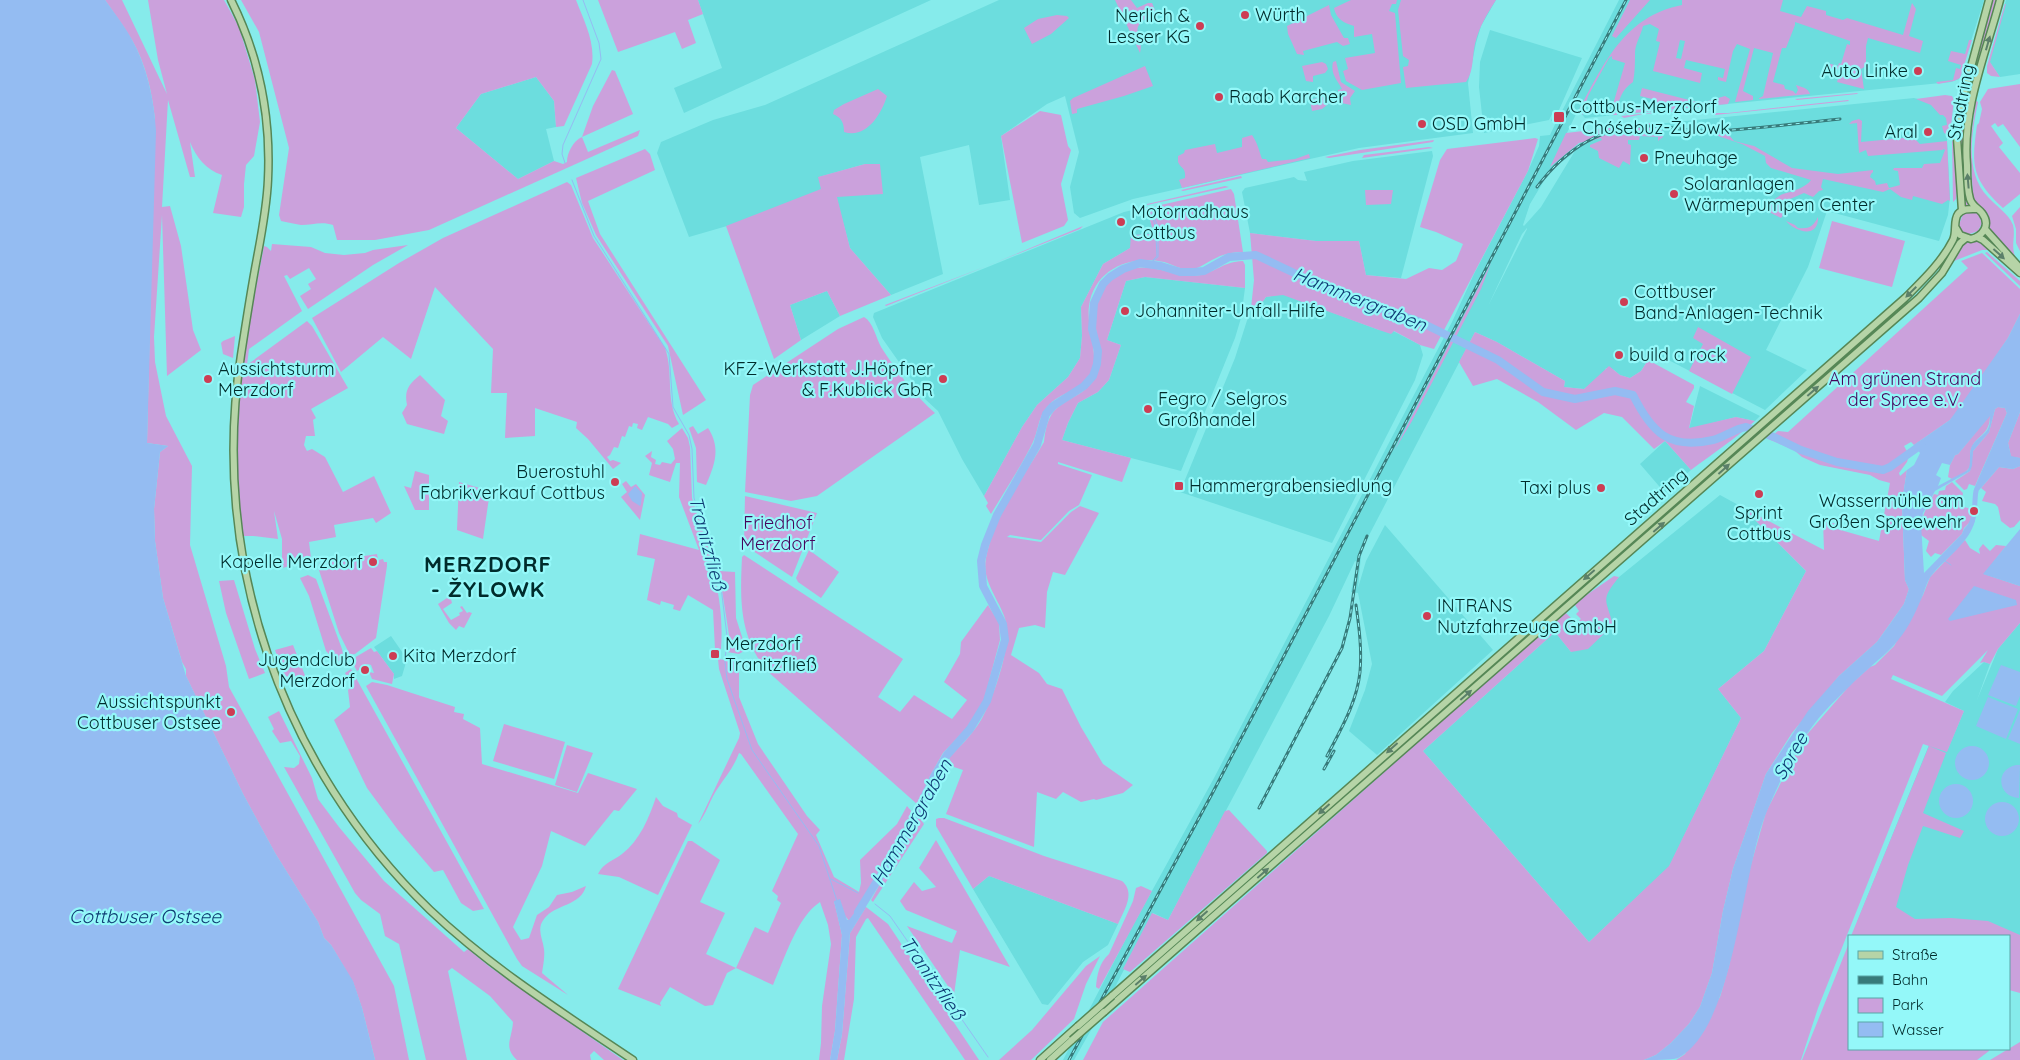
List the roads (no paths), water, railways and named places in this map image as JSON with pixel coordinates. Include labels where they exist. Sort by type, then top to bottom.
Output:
[{"type":"main road","points":[[230,0],[242,22],[260,77],[268,140],[268,181],[240,359],[234,448],[235,497],[240,549],[253,608],[275,677],[320,771],[354,823],[396,874],[431,910],[491,962],[633,1060]]},
{"type":"main road","name":"Stadtring","points":[[1040,1060],[1899,303],[1926,277],[1952,241],[1956,228],[1956,218],[1962,211],[1956,138],[1960,108],[1989,0]]},
{"type":"main road","name":"Stadtring","points":[[2000,0],[1972,99],[1966,162],[1970,198],[1976,209],[1984,215],[1985,229],[2020,268]]},
{"type":"main road","points":[[1962,211],[1976,209]]},
{"type":"main road","points":[[1956,228],[1960,235],[1966,238],[1977,237],[1985,229]]},
{"type":"main road","points":[[1977,237],[1984,240],[2020,273]]},
{"type":"main road","name":"Stadtring","points":[[1050,1060],[1920,298],[1934,282],[1960,243],[1966,238]]},
{"type":"water","name":"Cottbuser Ostsee","points":[[0,0],[105,0],[128,33],[141,60],[154,107],[156,131],[147,443],[168,446],[160,452],[154,509],[155,541],[163,598],[186,676],[243,794],[275,853],[318,922],[324,938],[331,945],[353,981],[375,1060],[0,1060]]},
{"type":"water","name":"Spree","points":[[2020,314],[2020,412],[2008,443],[2011,456],[2020,458],[2020,466],[2013,469],[1999,467],[1974,496],[1974,489],[2007,413],[2005,408],[1998,407],[1995,409],[1989,432],[1973,451],[1970,471],[1935,491],[1923,513],[1921,524],[1924,573],[1962,534],[1973,519],[1975,520],[1968,536],[1930,578],[1907,628],[1899,640],[1837,698],[1813,725],[1798,748],[1779,784],[1758,838],[1725,982],[1713,1015],[1697,1041],[1678,1058],[1644,1060],[1656,1055],[1671,1043],[1689,1024],[1700,1007],[1712,973],[1733,869],[1766,774],[1808,711],[1839,676],[1877,642],[1904,604],[1909,589],[1905,580],[1902,502],[1907,470],[1914,465],[1920,453],[1917,449],[1915,451],[1914,445],[1950,420],[2008,338]],"holes":[[[1990,416],[1987,431],[1972,446],[1968,470],[1938,486],[1941,478],[1936,475],[1942,463],[1950,465],[1955,455],[1958,454]]]},
{"type":"water","points":[[635,486],[642,493],[640,506],[632,501],[628,494]]},
{"type":"water","points":[[2020,529],[2020,586],[1983,574]]},
{"type":"water","points":[[1974,586],[2016,600],[2017,605],[1950,621],[1948,619]]},
{"type":"water","points":[[2001,665],[2020,672],[2020,696],[2016,706],[1988,695]]},
{"type":"water","points":[[1988,697],[2018,709],[2006,739],[1976,726]]},
{"type":"water","points":[[2020,710],[2020,744],[2008,739]]},
{"type":"water","points":[[1972,746],[1984,751],[1989,763],[1984,775],[1972,780],[1960,775],[1955,763],[1960,751]]},
{"type":"water","points":[[2016,765],[2020,765],[2019,798],[2007,793],[2001,783],[2004,772]]},
{"type":"water","points":[[1956,784],[1968,789],[1973,801],[1968,813],[1956,818],[1944,813],[1939,801],[1944,789]]},
{"type":"water","points":[[2002,802],[2014,807],[2019,819],[2014,831],[2002,836],[1990,831],[1985,819],[1990,807]]},
{"type":"water","points":[[840,899],[847,920],[849,920],[861,904],[866,907],[850,933],[842,1034],[837,1060],[830,1060],[835,1031],[842,935],[834,901]]},
{"type":"waterway","name":"Tranitzfließ","points":[[565,163],[562,154],[563,145],[601,59],[599,43],[583,0]]},
{"type":"waterway","name":"Tranitzfließ","points":[[572,180],[594,236],[669,354],[673,407],[689,435],[692,449],[694,498],[720,579],[727,636],[725,662],[727,679],[752,750],[819,846],[837,901]]},
{"type":"waterway","points":[[1152,213],[1156,232]]},
{"type":"waterway","points":[[1154,216],[1158,228]]},
{"type":"waterway","points":[[1149,264],[1158,257],[1158,232]]},
{"type":"waterway","points":[[1153,260],[1157,256],[1156,237]]},
{"type":"waterway","name":"Hammergraben","points":[[858,912],[909,829],[934,777],[947,755],[970,729],[987,701],[1005,640],[1003,624],[983,586],[981,561],[985,545],[997,515],[1037,445],[1046,414],[1053,406],[1084,386],[1093,376],[1097,364],[1098,351],[1092,329],[1094,303],[1103,284],[1123,269],[1140,263],[1161,266],[1180,272],[1204,271],[1229,257],[1256,255],[1341,295],[1418,321],[1498,360],[1543,392],[1575,399],[1615,391],[1633,395],[1655,429],[1664,436],[1685,443],[1713,440],[1746,427],[1774,437],[1801,450],[1837,462],[1883,470],[1921,445]]},
{"type":"waterway","points":[[1971,524],[1976,491]]},
{"type":"waterway","points":[[1945,561],[1951,565]]},
{"type":"waterway","name":"Tranitzfließ","points":[[831,879],[858,893]]},
{"type":"waterway","name":"Tranitzfließ","points":[[875,904],[890,916],[988,1057]]},
{"type":"railway","points":[[1069,1060],[1213,792],[1626,0]]},
{"type":"railway","points":[[1537,187],[1548,173],[1573,150],[1587,141],[1618,129],[1654,126],[1692,131],[1731,130],[1840,119]]},
{"type":"railway","points":[[1259,808],[1342,648],[1350,618],[1359,556],[1367,536]]},
{"type":"railway","points":[[1327,756],[1348,715],[1356,694],[1361,663],[1356,605]]},
{"type":"railway","points":[[1324,769],[1334,751]]},
{"type":"place","name":"Würth","points":[[1245,15]]},
{"type":"place","name":"Nerlich & Lesser KG","points":[[1200,26]]},
{"type":"place","name":"Auto Linke","points":[[1918,71]]},
{"type":"place","name":"Raab Karcher","points":[[1219,97]]},
{"type":"place","name":"Cottbus-Merzdorf - Chóśebuz-Žylowk","points":[[1559,117]]},
{"type":"place","name":"OSD GmbH","points":[[1422,124]]},
{"type":"place","name":"Aral","points":[[1928,132]]},
{"type":"place","name":"Pneuhage","points":[[1644,158]]},
{"type":"place","name":"Solaranlagen Wärmepumpen Center","points":[[1674,194]]},
{"type":"place","name":"Motorradhaus Cottbus","points":[[1121,222]]},
{"type":"place","name":"Cottbuser Band-Anlagen-Technik","points":[[1624,302]]},
{"type":"place","name":"Johanniter-Unfall-Hilfe","points":[[1125,311]]},
{"type":"place","name":"build a rock","points":[[1619,355]]},
{"type":"place","name":"Aussichtsturm Merzdorf","points":[[208,379]]},
{"type":"place","name":"KFZ-Werkstatt J.Höpfner & F.Kublick GbR","points":[[943,379]]},
{"type":"place","name":"Fegro / Selgros Großhandel","points":[[1148,409]]},
{"type":"place","name":"Buerostuhl Fabrikverkauf Cottbus","points":[[615,482]]},
{"type":"place","name":"Hammergrabensiedlung","points":[[1179,486]]},
{"type":"place","name":"Taxi plus","points":[[1601,488]]},
{"type":"place","name":"Sprint Cottbus","points":[[1759,494]]},
{"type":"place","name":"Wassermühle am Großen Spreewehr","points":[[1974,511]]},
{"type":"place","name":"Kapelle Merzdorf","points":[[373,562]]},
{"type":"place","name":"INTRANS Nutzfahrzeuge GmbH","points":[[1427,616]]},
{"type":"place","name":"Merzdorf Tranitzfließ","points":[[715,654]]},
{"type":"place","name":"Kita Merzdorf","points":[[393,656]]},
{"type":"place","name":"Jugendclub Merzdorf","points":[[365,670]]},
{"type":"place","name":"Aussichtspunkt Cottbuser Ostsee","points":[[231,712]]},
{"type":"district","name":"MERZDORF - ŽYLOWK","points":[[488,576]]},
{"type":"park label","name":"Am grünen Strand der Spree e.V.","points":[[1905,389]]},
{"type":"park label","name":"Friedhof Merzdorf","points":[[778,533]]}]
